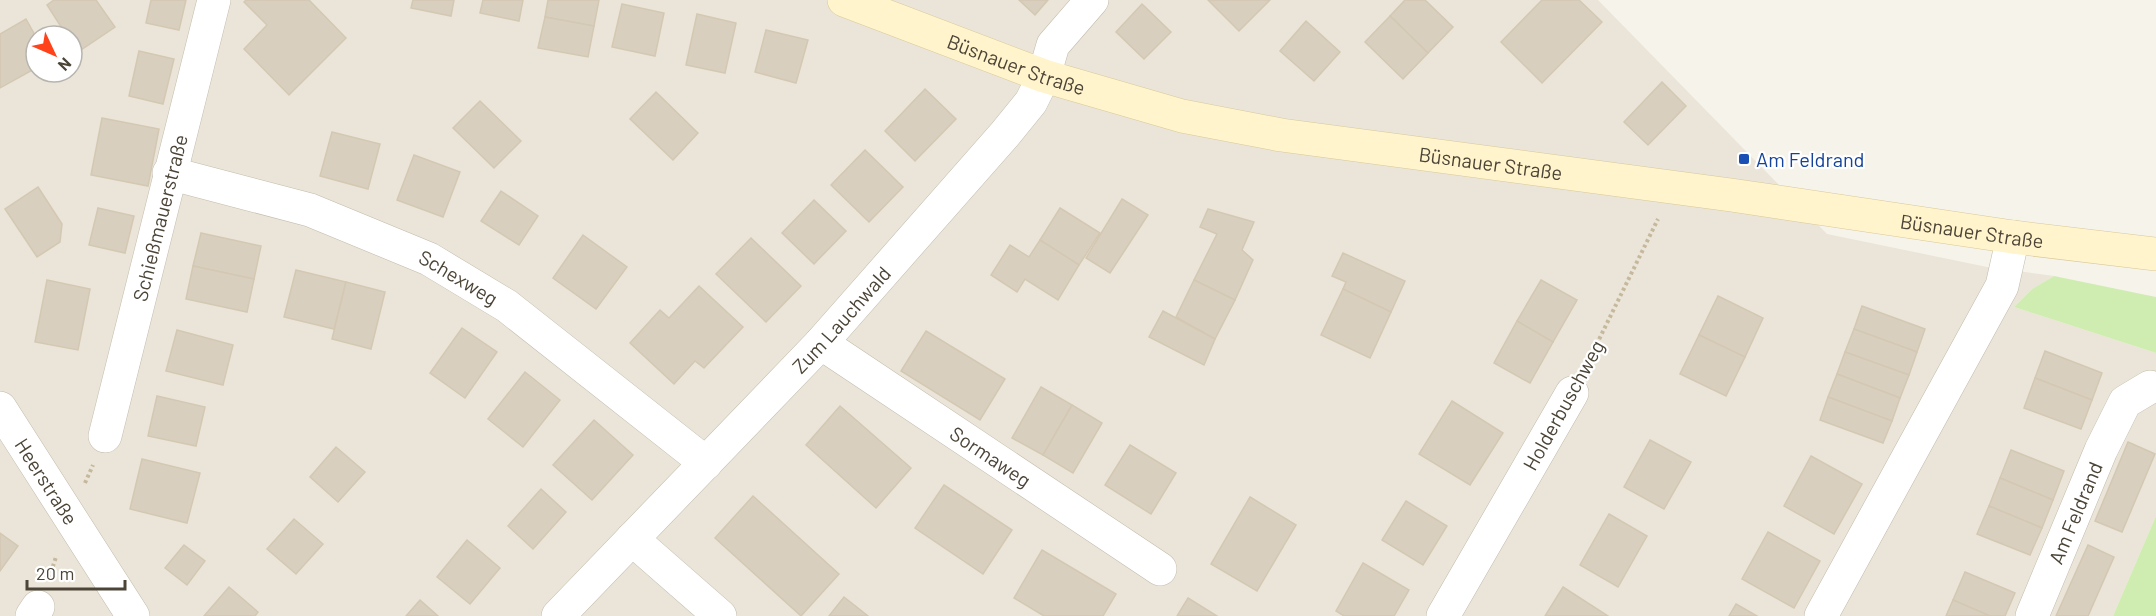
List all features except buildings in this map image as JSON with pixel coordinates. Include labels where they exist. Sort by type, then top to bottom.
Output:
[{"type":"street","name":"Schießmauerstraße","points":[[105,436],[214,0]]},
{"type":"street","name":"Büsnauer Straße","points":[[844,0],[1044,76],[1182,116],[1281,135],[1668,187],[2013,237],[2156,254]]},
{"type":"street","name":"Zum Lauchwald","points":[[558,616],[821,343],[1023,114],[1044,76],[1053,45],[1092,0]]},
{"type":"street","name":"Schexweg","points":[[169,173],[310,210],[429,259],[507,306],[706,463]]},
{"type":"street","points":[[1821,616],[2002,286],[2013,237]]},
{"type":"street","name":"Sormaweg","points":[[821,343],[1160,569]]},
{"type":"street","name":"Am Feldrand","points":[[2032,616],[2102,450],[2125,402],[2150,387]]},
{"type":"street","name":"Holderbuschweg","points":[[1443,616],[1572,393]]},
{"type":"street","name":"Heerstraße","points":[[0,408],[133,616]]},
{"type":"street","points":[[632,539],[720,616]]},
{"type":"path","name":"Holderbuschweg","points":[[1572,393],[1660,215],[1668,187]]},
{"type":"path","points":[[35,611],[105,436]]},
{"type":"shaded area","points":[[0,0],[1598,0],[1827,234],[1987,267],[2054,276],[2032,289],[2014,307],[2156,353],[2156,516],[2113,616],[0,616]]},
{"type":"green space","points":[[2054,276],[2156,297],[2156,353],[2014,307],[2032,289]]},
{"type":"green space","points":[[2156,516],[2156,616],[2113,616]]},
{"type":"place","name":"Am Feldrand","points":[[1744,159]]}]
